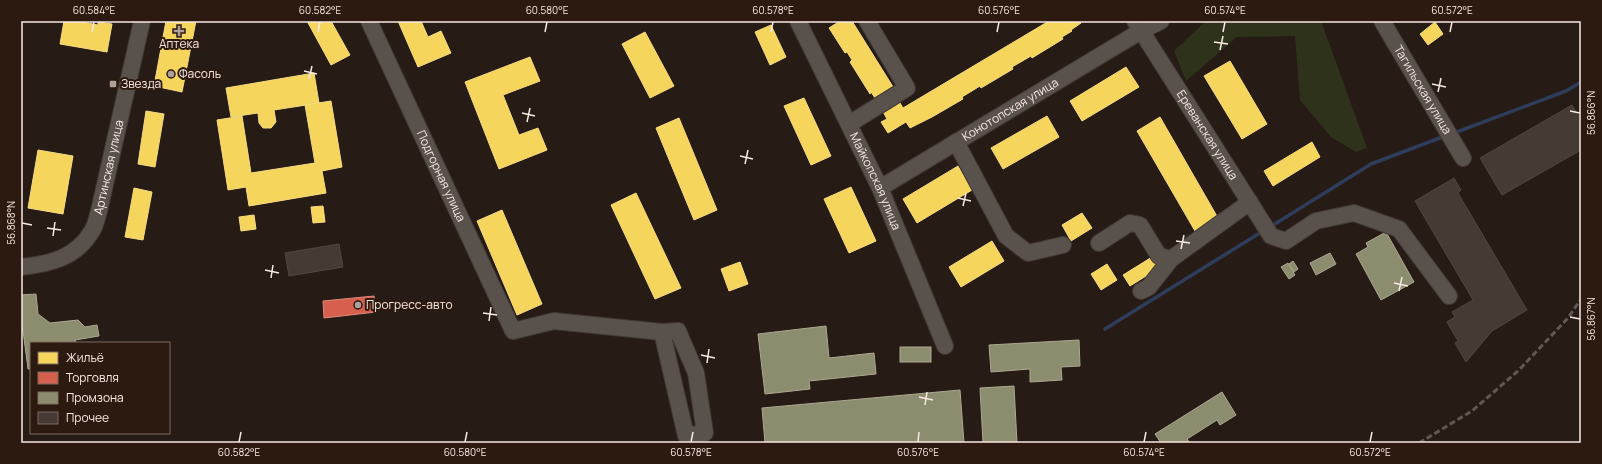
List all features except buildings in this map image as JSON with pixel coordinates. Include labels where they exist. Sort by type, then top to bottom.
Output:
[{"type":"street","name":"Артинская улица","points":[[21,267],[56,261],[81,246],[93,230],[101,203],[142,21]]},
{"type":"street","name":"Подгорная улица","points":[[369,21],[513,331],[554,321],[662,332]]},
{"type":"street","points":[[849,124],[907,88],[867,21]]},
{"type":"street","name":"Конотопская улица","points":[[880,188],[956,142],[1138,26],[1161,21]]},
{"type":"street","name":"Тагильская улица","points":[[1382,21],[1463,158]]},
{"type":"street","name":"Майкопская улица","points":[[803,23],[880,188],[945,346]]},
{"type":"street","name":"Ереванская улица","points":[[1138,26],[1271,236],[1286,241],[1316,221],[1354,213],[1399,229],[1449,296]]},
{"type":"street","points":[[956,142],[1006,236],[1028,253],[1062,245]]},
{"type":"street","points":[[1141,291],[1149,287],[1171,259],[1250,202]]},
{"type":"street","points":[[1099,243],[1130,223],[1140,225],[1159,256],[1171,259]]},
{"type":"street","points":[[678,331],[696,373],[705,433],[686,436],[662,332],[678,331]]},
{"type":"green space","points":[[1206,21],[1321,21],[1367,148],[1356,152],[1331,137],[1300,100],[1295,36],[1237,37],[1186,81],[1174,51]]},
{"type":"waterway","points":[[1454,133],[1566,91],[1581,82]]},
{"type":"waterway","points":[[1270,227],[1371,164],[1445,136]]},
{"type":"waterway","points":[[1105,329],[1263,231]]},
{"type":"railway","points":[[1419,443],[1472,411],[1519,370],[1568,318],[1581,299]]},
{"type":"place","name":"Аптека","points":[[179,31]]},
{"type":"place","name":"Фасоль","points":[[171,74]]},
{"type":"place","name":"Звезда","points":[[113,84]]},
{"type":"place","name":"Прогресс-авто","points":[[358,305]]}]
